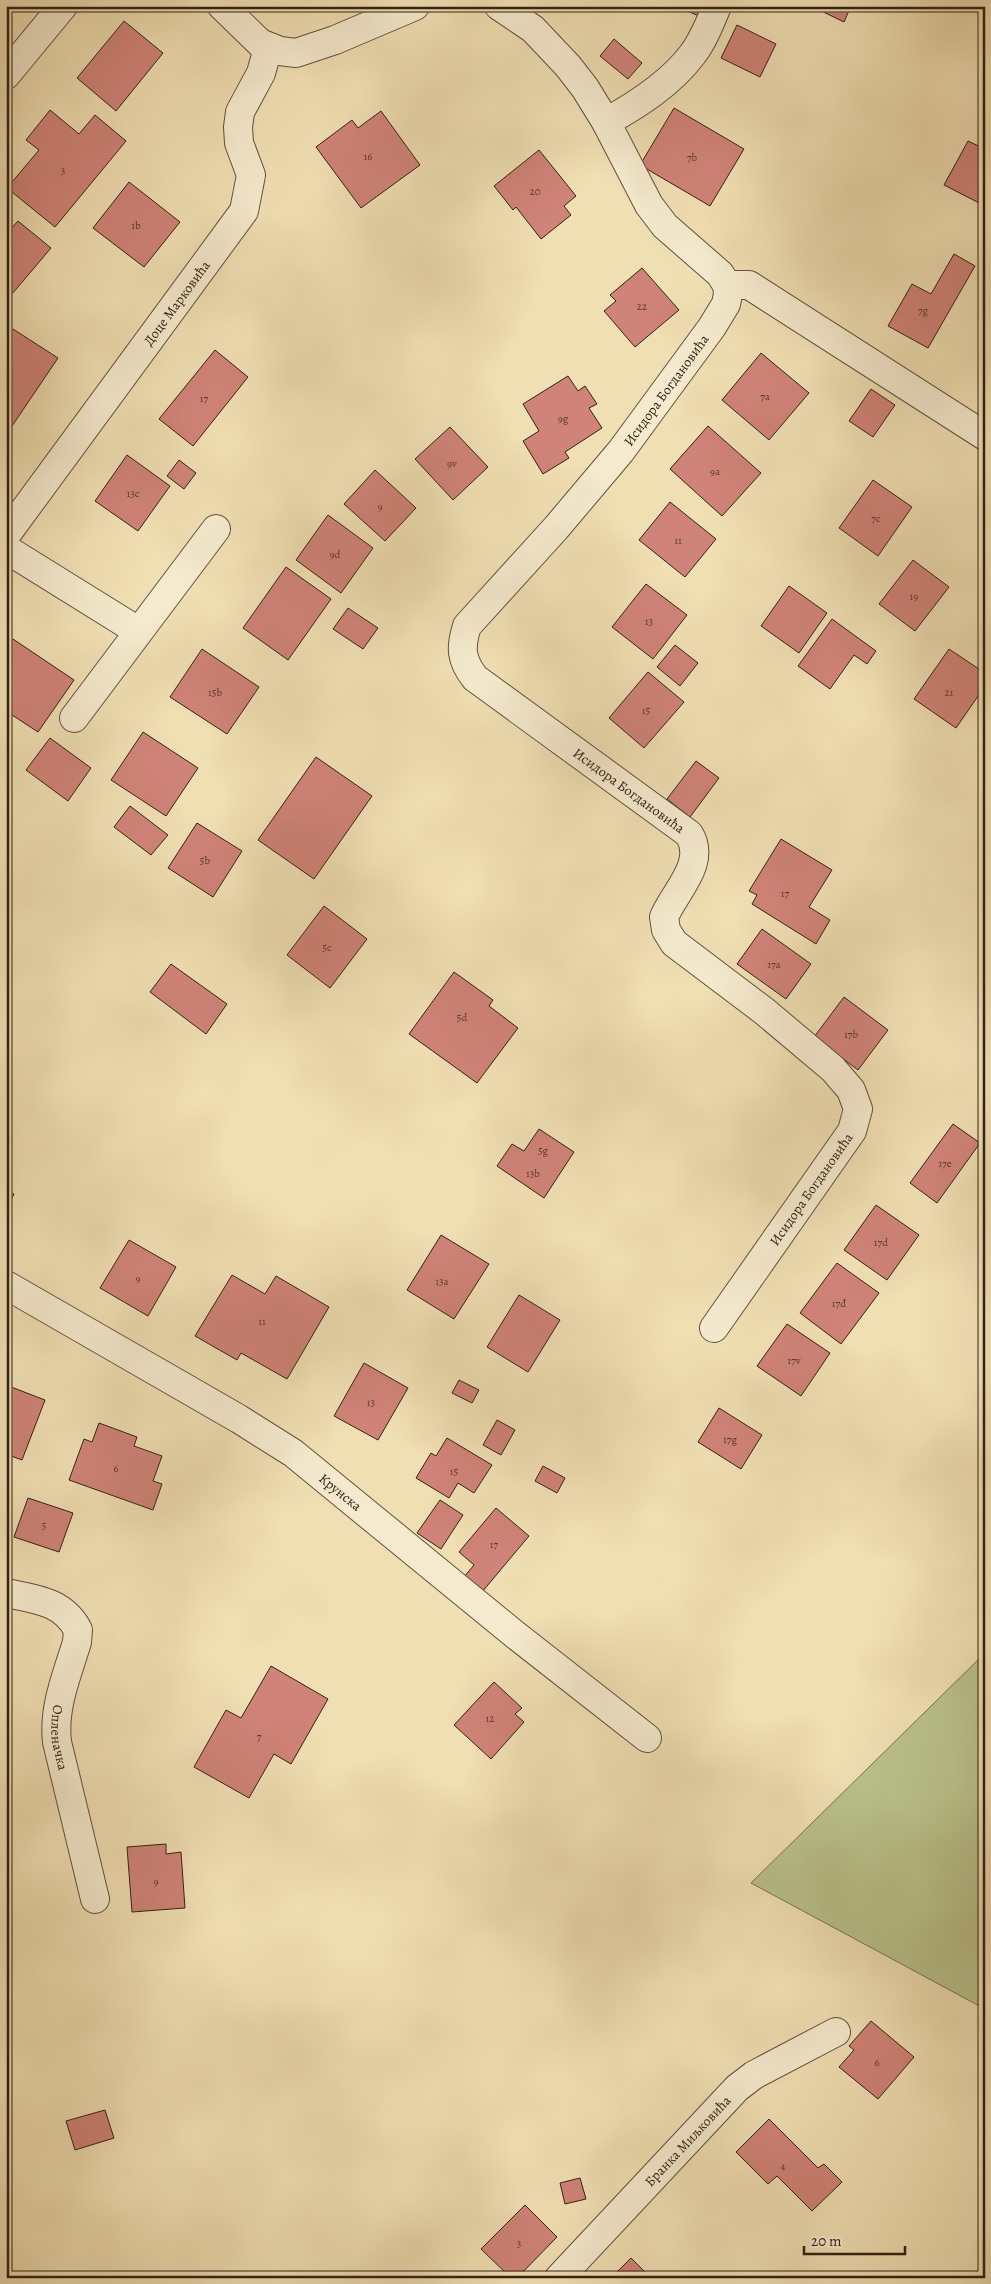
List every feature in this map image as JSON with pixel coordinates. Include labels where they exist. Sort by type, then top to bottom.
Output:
[{"type":"street","points":[[6,75],[63,6]]},
{"type":"street","points":[[222,6],[248,33],[268,48],[296,53],[311,49],[415,6]]},
{"type":"street","points":[[499,6],[533,29],[553,49],[585,88],[606,122],[649,205],[665,226],[720,274],[727,285],[749,285],[985,436]]},
{"type":"street","points":[[606,122],[643,100],[693,55],[717,6]]},
{"type":"street","name":"Доце Марковића","points":[[6,535],[244,211],[251,175],[239,143],[238,127],[240,112],[261,73],[268,48]]},
{"type":"street","name":"Исидора Богдановића","points":[[714,1328],[852,1131],[858,1110],[851,1090],[832,1069],[764,1011],[669,938],[664,917],[690,873],[695,856],[694,841],[689,834],[476,678],[468,668],[462,642],[467,626],[556,528],[621,451],[712,327],[726,304],[727,285]]},
{"type":"street","points":[[74,718],[216,529]]},
{"type":"street","points":[[6,549],[138,631]]},
{"type":"street","name":"Крунска","points":[[6,1285],[239,1419],[293,1453],[513,1633],[647,1738]]},
{"type":"street","name":"Опленачка","points":[[6,1593],[51,1603],[63,1610],[78,1630],[77,1642],[56,1713],[55,1726],[57,1742],[95,1899]]},
{"type":"street","name":"Бранка Миљковића","points":[[559,2278],[737,2088],[754,2075],[836,2032]]},
{"type":"green space","points":[[985,1653],[985,2009],[751,1883]]},
{"type":"building","points":[[675,6],[703,6],[699,16]]},
{"type":"building","points":[[811,6],[851,6],[844,22]]},
{"type":"building","points":[[124,21],[163,53],[116,111],[77,78]]},
{"type":"building","points":[[737,25],[776,44],[760,77],[721,58]]},
{"type":"building","points":[[614,39],[642,63],[628,79],[600,56]]},
{"type":"building","points":[[674,108],[744,149],[710,206],[640,165]]},
{"type":"building","points":[[50,110],[79,134],[95,115],[126,141],[55,227],[7,188],[39,150],[26,140]]},
{"type":"building","points":[[381,111],[420,165],[361,208],[316,147],[352,120],[358,128]]},
{"type":"building","points":[[968,141],[985,149],[985,206],[944,185]]},
{"type":"building","points":[[539,150],[576,196],[564,206],[571,215],[541,239],[516,207],[513,210],[494,186]]},
{"type":"building","points":[[129,182],[180,222],[144,267],[93,228]]},
{"type":"building","points":[[18,221],[51,248],[12,294],[6,290],[6,234]]},
{"type":"building","points":[[954,254],[975,266],[928,348],[888,326],[912,284],[931,294]]},
{"type":"building","points":[[642,268],[679,310],[635,347],[604,311],[616,301],[610,295]]},
{"type":"building","points":[[13,329],[58,358],[6,435],[6,340]]},
{"type":"building","points":[[215,350],[248,377],[193,446],[159,419]]},
{"type":"building","points":[[761,353],[809,393],[769,440],[722,400]]},
{"type":"building","points":[[568,376],[578,391],[585,386],[597,404],[589,408],[602,428],[565,452],[569,458],[543,474],[523,441],[539,431],[523,404]]},
{"type":"building","points":[[871,389],[895,405],[873,437],[849,421]]},
{"type":"building","points":[[708,426],[761,473],[722,516],[670,469]]},
{"type":"building","points":[[450,427],[488,467],[453,500],[415,459]]},
{"type":"building","points":[[127,455],[170,486],[138,531],[95,501]]},
{"type":"building","points":[[179,460],[196,473],[184,489],[167,476]]},
{"type":"building","points":[[375,470],[416,508],[385,541],[344,504]]},
{"type":"building","points":[[873,480],[912,507],[878,556],[839,528]]},
{"type":"building","points":[[670,502],[716,539],[685,577],[639,540]]},
{"type":"building","points":[[328,515],[373,548],[341,593],[296,560]]},
{"type":"building","points":[[913,560],[949,587],[915,631],[879,604]]},
{"type":"building","points":[[286,567],[331,599],[288,660],[243,628]]},
{"type":"building","points":[[646,584],[687,615],[653,659],[612,627]]},
{"type":"building","points":[[789,586],[827,613],[799,653],[761,626]]},
{"type":"building","points":[[348,608],[378,628],[363,649],[333,629]]},
{"type":"building","points":[[832,619],[876,651],[867,664],[854,655],[830,689],[798,666]]},
{"type":"building","points":[[13,639],[74,680],[38,732],[6,711],[6,649]]},
{"type":"building","points":[[675,645],[698,663],[680,686],[657,667]]},
{"type":"building","points":[[202,649],[259,687],[227,734],[170,697]]},
{"type":"building","points":[[949,649],[985,673],[985,686],[956,728],[914,699]]},
{"type":"building","points":[[648,672],[684,702],[644,748],[609,718]]},
{"type":"building","points":[[143,732],[198,768],[166,816],[111,780]]},
{"type":"building","points":[[50,738],[91,768],[68,801],[26,770]]},
{"type":"building","points":[[316,757],[372,796],[314,879],[258,840]]},
{"type":"building","points":[[696,761],[719,778],[690,817],[667,799]]},
{"type":"building","points":[[130,806],[168,835],[151,855],[114,827]]},
{"type":"building","points":[[197,823],[242,851],[213,897],[168,868]]},
{"type":"building","points":[[781,839],[832,870],[809,907],[830,920],[816,944],[752,904],[757,895],[749,891]]},
{"type":"building","points":[[324,906],[367,939],[330,988],[287,955]]},
{"type":"building","points":[[762,929],[811,964],[786,999],[737,964]]},
{"type":"building","points":[[171,964],[227,1004],[206,1034],[150,992]]},
{"type":"building","points":[[454,972],[493,1000],[489,1006],[518,1028],[477,1083],[409,1034]]},
{"type":"building","points":[[844,997],[888,1030],[858,1070],[814,1037]]},
{"type":"building","points":[[953,1124],[980,1143],[937,1203],[910,1183]]},
{"type":"building","points":[[539,1129],[574,1152],[544,1198],[497,1166],[512,1144],[524,1151]]},
{"type":"building","points":[[6,1191],[14,1194],[6,1211]]},
{"type":"building","points":[[876,1205],[919,1235],[887,1280],[844,1250]]},
{"type":"building","points":[[441,1235],[489,1264],[454,1319],[407,1290]]},
{"type":"building","points":[[129,1240],[176,1267],[148,1316],[100,1288]]},
{"type":"building","points":[[837,1263],[879,1293],[841,1344],[800,1313]]},
{"type":"building","points":[[232,1275],[265,1294],[276,1276],[329,1307],[287,1379],[241,1353],[237,1360],[195,1336]]},
{"type":"building","points":[[519,1295],[560,1320],[528,1372],[487,1347]]},
{"type":"building","points":[[787,1324],[830,1353],[801,1396],[757,1366]]},
{"type":"building","points":[[364,1363],[408,1388],[378,1440],[334,1416]]},
{"type":"building","points":[[459,1380],[479,1390],[472,1403],[452,1393]]},
{"type":"building","points":[[6,1385],[45,1400],[22,1460],[6,1454]]},
{"type":"building","points":[[719,1408],[762,1435],[741,1469],[698,1442]]},
{"type":"building","points":[[497,1420],[515,1430],[501,1455],[483,1445]]},
{"type":"building","points":[[99,1423],[137,1437],[134,1446],[162,1456],[153,1481],[162,1484],[153,1510],[69,1480],[84,1439],[92,1442]]},
{"type":"building","points":[[447,1438],[492,1465],[474,1493],[458,1483],[449,1498],[416,1478],[431,1453],[436,1456]]},
{"type":"building","points":[[543,1466],[565,1478],[557,1493],[535,1481]]},
{"type":"building","points":[[28,1498],[73,1513],[59,1552],[14,1537]]},
{"type":"building","points":[[440,1500],[463,1515],[441,1549],[417,1533]]},
{"type":"building","points":[[496,1508],[529,1536],[482,1592],[464,1577],[474,1565],[459,1552]]},
{"type":"building","points":[[271,1666],[328,1699],[291,1764],[274,1754],[249,1798],[194,1767],[226,1710],[241,1718]]},
{"type":"building","points":[[494,1682],[522,1708],[515,1714],[524,1722],[491,1759],[454,1725]]},
{"type":"building","points":[[166,1844],[166,1854],[181,1852],[185,1908],[132,1912],[127,1847]]},
{"type":"building","points":[[871,2021],[914,2057],[878,2099],[839,2067],[854,2050],[849,2046]]},
{"type":"building","points":[[105,2110],[114,2138],[75,2150],[66,2121]]},
{"type":"building","points":[[769,2119],[818,2168],[824,2164],[842,2182],[812,2211],[777,2176],[768,2184],[736,2152]]},
{"type":"building","points":[[580,2178],[586,2199],[565,2204],[560,2183]]},
{"type":"building","points":[[525,2205],[557,2237],[517,2278],[511,2278],[481,2249]]},
{"type":"building","points":[[631,2258],[651,2278],[611,2278]]}]
